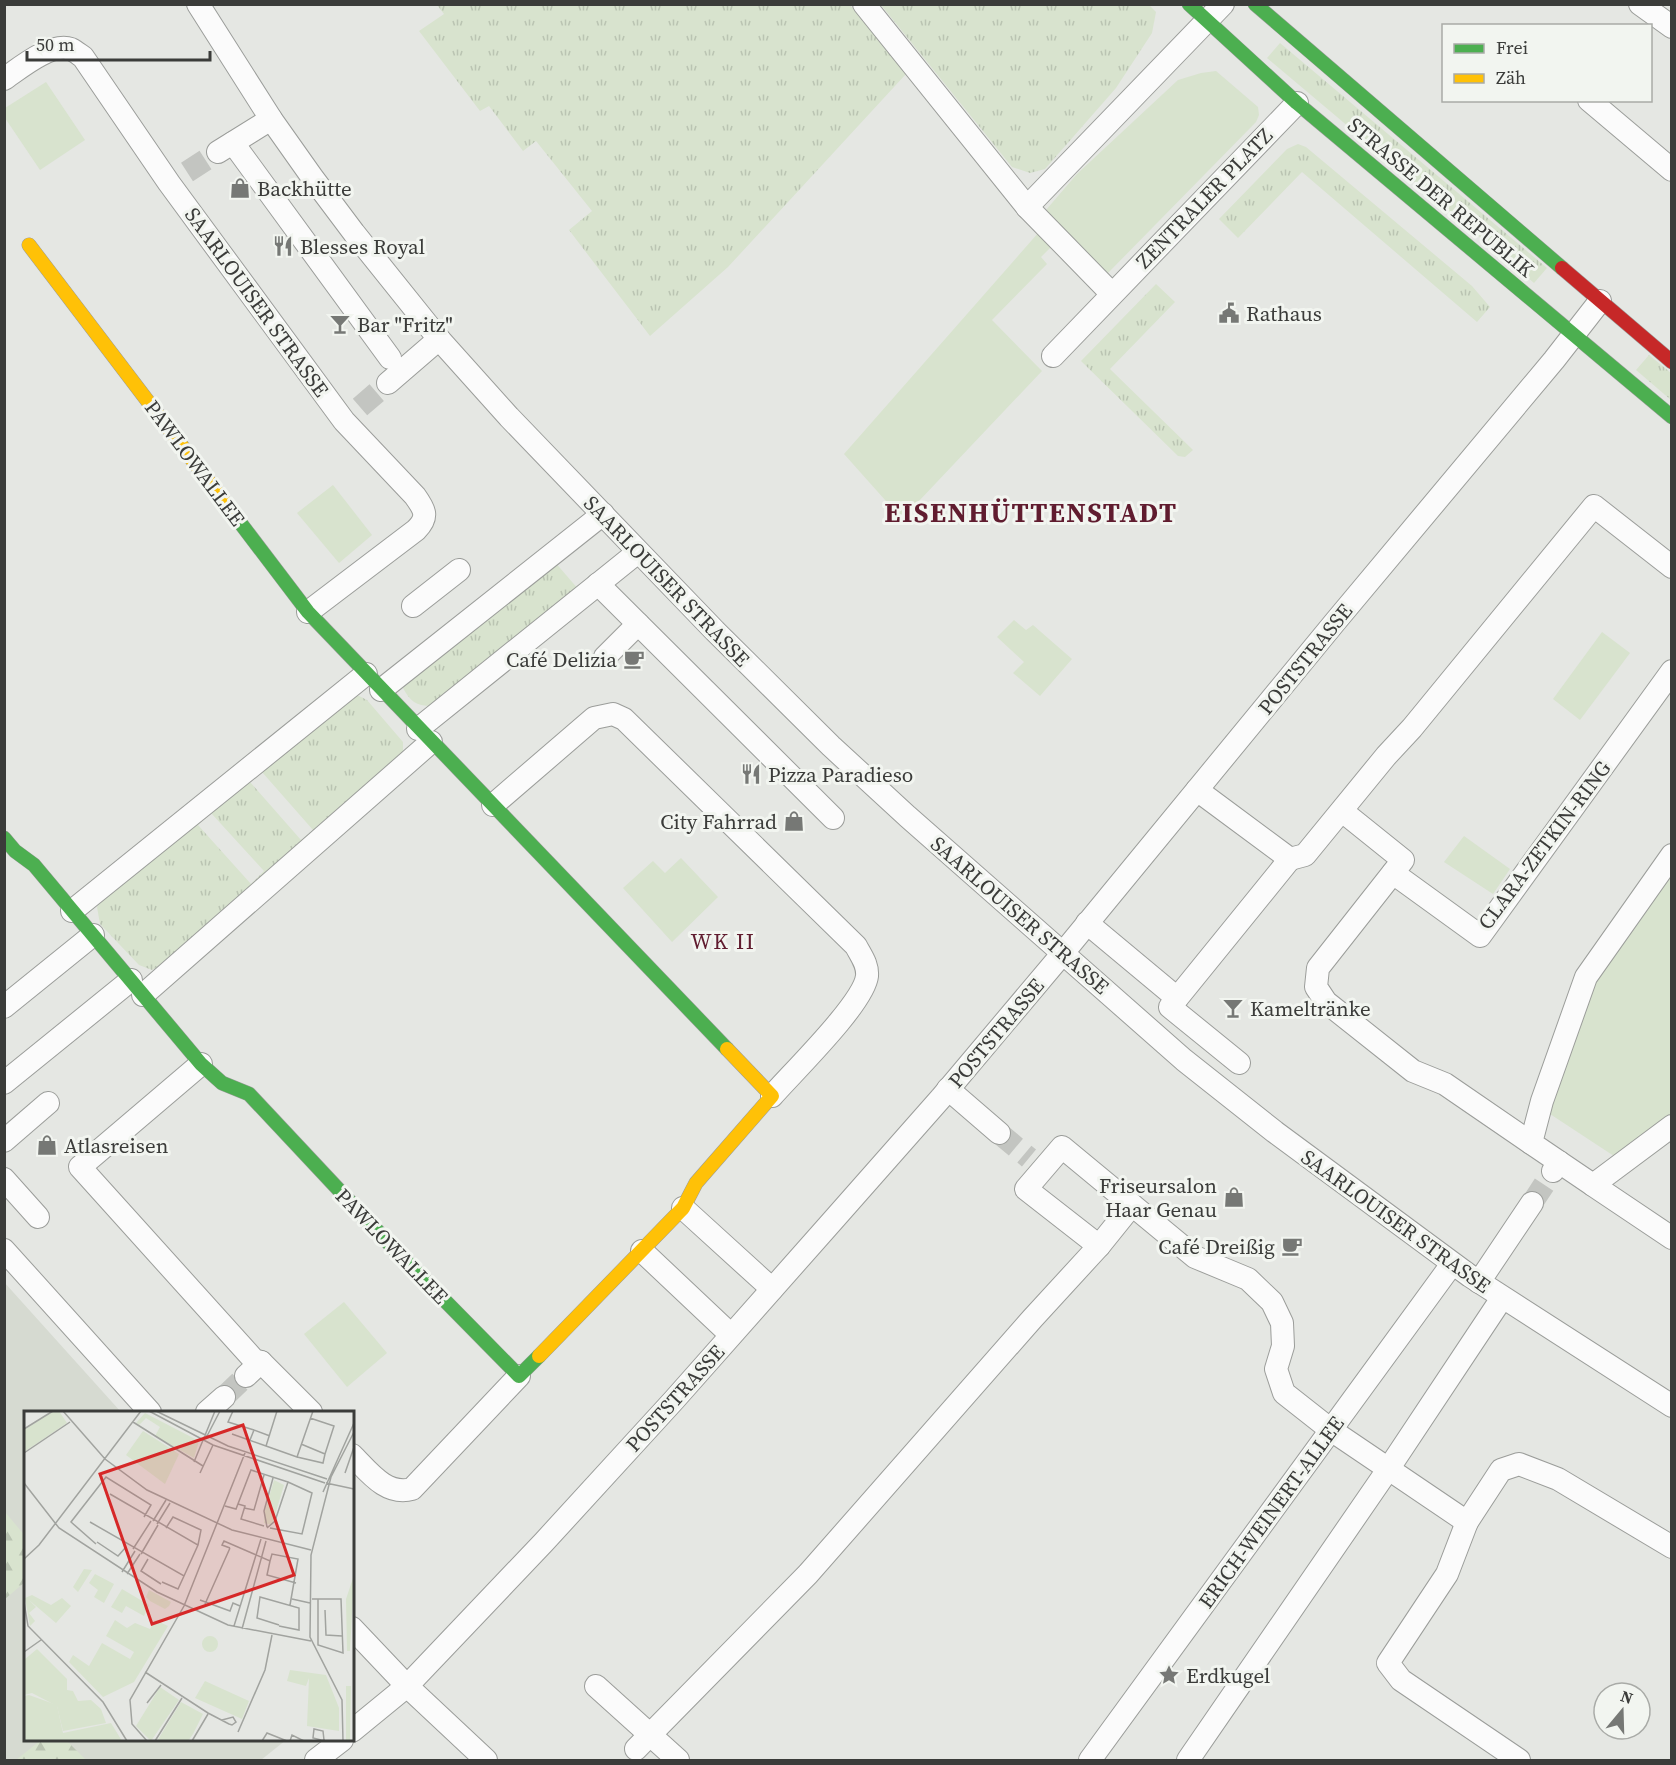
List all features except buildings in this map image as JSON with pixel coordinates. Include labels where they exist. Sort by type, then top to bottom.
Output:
[{"type":"street","name":"SAARLOUISER STRASSE","points":[[198,4],[271,119],[354,233],[439,339],[509,417],[638,552],[827,741],[907,816],[1193,1067],[1275,1132],[1452,1264],[1671,1406]]},
{"type":"street","points":[[864,4],[1027,207],[1112,294]]},
{"type":"street","name":"STRASSE DER REPUBLIK","points":[[1189,4],[1297,103],[1671,417]]},
{"type":"street","points":[[1027,207],[1223,4]]},
{"type":"street","name":"STRASSE DER REPUBLIK","points":[[1255,4],[1671,362]]},
{"type":"street","points":[[1641,4],[1671,27]]},
{"type":"street","name":"SAARLOUISER STRASSE","points":[[4,79],[52,50],[70,48],[83,57],[178,178],[422,506],[425,515],[423,523],[416,530],[308,612]]},
{"type":"street","points":[[1591,102],[1671,170]]},
{"type":"street","name":"ZENTRALER PLATZ","points":[[1053,356],[1297,103]]},
{"type":"street","points":[[271,119],[226,147],[390,358]]},
{"type":"street","name":"PAWLOWALLEE","points":[[29,245],[308,612],[424,736],[772,1096]]},
{"type":"street","name":"POSTSTRASSE","points":[[354,1729],[407,1686],[597,1485],[948,1089],[1574,336],[1600,301]]},
{"type":"street","points":[[388,383],[439,339]]},
{"type":"street","points":[[1239,1063],[1170,1007],[1290,859],[1305,855],[1594,506],[1671,567]]},
{"type":"street","points":[[72,911],[374,682],[603,514]]},
{"type":"street","points":[[4,1083],[137,987],[598,584],[638,552]]},
{"type":"street","points":[[413,606],[459,570]]},
{"type":"street","points":[[598,584],[832,818]]},
{"type":"street","points":[[604,657],[638,624]]},
{"type":"street","name":"CLARA-ZETKIN-RING","points":[[1393,873],[1480,936],[1671,671]]},
{"type":"street","points":[[354,1457],[376,1480],[401,1492],[412,1489],[682,1208],[696,1183],[846,1014],[863,991],[867,975],[865,961],[856,946],[624,719],[613,714],[594,718],[493,805]]},
{"type":"street","points":[[1197,790],[1290,859]]},
{"type":"street","points":[[1342,811],[1403,860],[1318,968],[1316,987],[1326,1002],[1413,1071],[1445,1084],[1531,1143],[1556,1167],[1593,1185],[1671,1238]]},
{"type":"street","name":"PAWLOWALLEE","points":[[8,849],[34,865],[201,1064],[222,1083],[249,1095],[398,1253],[519,1376]]},
{"type":"street","points":[[1531,1143],[1542,1101],[1586,976],[1671,855]]},
{"type":"street","points":[[1087,923],[1177,998]]},
{"type":"street","points":[[4,1007],[93,935]]},
{"type":"street","points":[[201,1064],[80,1167],[254,1360],[253,1369],[307,1411]]},
{"type":"street","points":[[948,1089],[999,1133]]},
{"type":"street","points":[[4,1141],[48,1103]]},
{"type":"street","points":[[1593,1185],[1671,1126]]},
{"type":"street","points":[[1099,1246],[1026,1189],[1035,1164],[1062,1147],[1196,1257],[1248,1279],[1272,1302],[1282,1323],[1283,1346],[1276,1369],[1284,1393],[1331,1430],[1467,1522]]},
{"type":"street","points":[[4,1179],[38,1217]]},
{"type":"street","points":[[1479,1282],[1532,1203]]},
{"type":"street","points":[[643,1743],[808,1574],[1099,1246],[1132,1205]]},
{"type":"street","points":[[682,1208],[772,1289]]},
{"type":"street","points":[[4,1250],[148,1411]]},
{"type":"street","points":[[642,1251],[731,1335]]},
{"type":"street","name":"ERICH-WEINERT-ALLEE","points":[[1090,1761],[1452,1264]]},
{"type":"street","points":[[1188,1761],[1389,1468],[1502,1298]]},
{"type":"street","points":[[209,1411],[224,1397]]},
{"type":"street","points":[[1519,1761],[1401,1680],[1388,1663],[1447,1574],[1467,1522],[1502,1470],[1520,1464],[1558,1479],[1671,1547]]},
{"type":"street","points":[[354,1630],[407,1686],[486,1761]]},
{"type":"street","points":[[596,1686],[643,1743],[678,1761]]},
{"type":"street","points":[[316,1761],[341,1741]]},
{"type":"shaded area","points":[[4,1282],[120,1411],[24,1411],[24,1741],[285,1741],[261,1760],[5,1760]]},
{"type":"green space","points":[[1148,4],[1156,12],[1152,33],[1116,88],[1045,169],[1030,173],[1012,167],[881,5]]},
{"type":"green space","points":[[437,5],[850,5],[906,74],[728,267],[650,336],[569,230],[592,211],[536,141],[523,151],[489,106],[480,111],[419,31],[444,14]]},
{"type":"green space","points":[[1280,43],[1547,268],[1534,283],[1267,58]]},
{"type":"green space","points":[[1216,71],[1258,107],[1259,115],[1256,122],[1107,274],[1046,210],[1077,174],[1178,80]]},
{"type":"green space","points":[[46,82],[85,140],[40,170],[5,118],[5,108]]},
{"type":"green space","points":[[1298,144],[1306,147],[1472,286],[1490,307],[1477,322],[1302,172],[1238,238],[1219,219],[1287,149]]},
{"type":"green space","points":[[1039,232],[1051,247],[1041,257],[1047,264],[992,320],[1042,371],[902,519],[844,454]]},
{"type":"green space","points":[[1156,284],[1175,302],[1110,369],[1193,450],[1185,457],[1178,456],[1081,361]]},
{"type":"green space","points":[[1649,355],[1671,373],[1671,400],[1636,370]]},
{"type":"green space","points":[[333,485],[372,535],[339,563],[297,513]]},
{"type":"green space","points":[[554,561],[579,590],[431,706],[417,704],[408,696],[403,688],[407,677]]},
{"type":"green space","points":[[1014,620],[1026,630],[1033,625],[1072,659],[1040,696],[1013,673],[1024,662],[997,637]]},
{"type":"green space","points":[[1602,632],[1630,653],[1580,720],[1553,699]]},
{"type":"green space","points":[[355,694],[367,700],[403,742],[403,754],[164,963],[152,970],[139,965],[100,924],[97,907],[106,894]],"holes":[[[262,772],[313,830],[301,840],[250,782]],[[211,813],[264,871],[251,884],[198,825]]]},
{"type":"green space","points":[[1464,836],[1510,869],[1493,894],[1444,862]]},
{"type":"green space","points":[[681,858],[718,897],[672,942],[623,888],[653,861],[665,873]]},
{"type":"green space","points":[[1671,875],[1671,1114],[1617,1158],[1547,1112],[1593,985]]},
{"type":"green space","points":[[344,1302],[387,1353],[347,1387],[304,1334]]},
{"type":"green space","points":[[5,1512],[24,1535],[24,1583],[5,1599]]},
{"type":"green space","points":[[40,1741],[67,1741],[86,1760],[16,1760]]},
{"type":"tunnel","points":[[187,172],[218,152]]},
{"type":"tunnel","points":[[360,407],[388,383]]},
{"type":"tunnel","points":[[999,1133],[1029,1158]]},
{"type":"tunnel","points":[[1532,1203],[1553,1171]]},
{"type":"tunnel","points":[[224,1397],[246,1376]]},
{"type":"traffic: fast","points":[[1189,4],[1297,103],[1672,417]]},
{"type":"traffic: fast","points":[[1255,4],[1562,268]]},
{"type":"traffic: fast","points":[[232,512],[308,612],[727,1049]]},
{"type":"traffic: fast","points":[[4,838],[15,851],[34,865],[201,1064],[222,1083],[249,1094],[398,1253],[519,1376],[539,1356]]},
{"type":"traffic: slow","points":[[29,245],[232,512]]},
{"type":"traffic: slow","points":[[539,1356],[683,1208],[696,1183],[772,1096],[727,1049]]},
{"type":"traffic: jam","points":[[1562,268],[1672,362]]},
{"type":"place","name":"Backhütte","points":[[240,188]]},
{"type":"place","name":"Blesses Royal","points":[[283,246]]},
{"type":"place","name":"Rathaus","points":[[1229,313]]},
{"type":"place","name":"Bar \"Fritz\"","points":[[340,324]]},
{"type":"place","name":"Café Delizia","points":[[634,659]]},
{"type":"place","name":"Pizza Paradieso","points":[[751,774]]},
{"type":"place","name":"City Fahrrad","points":[[794,821]]},
{"type":"place","name":"Kameltränke","points":[[1233,1008]]},
{"type":"place","name":"Atlasreisen","points":[[47,1145]]},
{"type":"place","name":"Friseursalon Haar Genau","points":[[1234,1197]]},
{"type":"place","name":"Café Dreißig","points":[[1292,1246]]},
{"type":"place","name":"Erdkugel","points":[[1169,1675]]},
{"type":"district","name":"EISENHÜTTENSTADT","points":[[1031,512]]},
{"type":"district","name":"WK II","points":[[723,941]]}]
